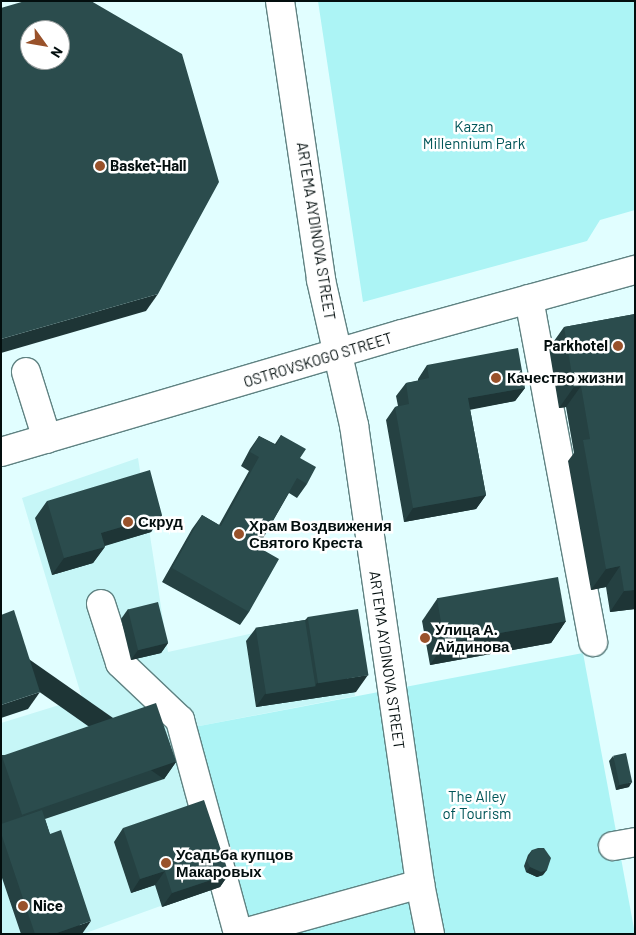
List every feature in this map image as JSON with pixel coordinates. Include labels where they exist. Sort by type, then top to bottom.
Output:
[{"type":"street","name":"ARTEMA AYDINOVA STREET","points":[[280,1],[321,280],[354,425],[420,884],[430,934]]},
{"type":"street","name":"OSTROVSKOGO STREET","points":[[1,452],[338,353],[634,271]]},
{"type":"street","points":[[529,299],[593,642]]},
{"type":"street","points":[[26,372],[47,439]]},
{"type":"street","points":[[101,604],[120,663],[180,720],[239,934],[420,884]]},
{"type":"shaded area","points":[[138,458],[168,652],[343,613],[355,696],[189,728],[227,882],[83,934],[1,934],[1,723],[82,698],[22,498]]},
{"type":"green space","name":"Kazan Millennium Park","points":[[318,1],[635,1],[635,210],[600,220],[587,241],[363,302]]},
{"type":"green space","name":"The Alley of Tourism","points":[[583,653],[635,934],[251,934],[189,728]]},
{"type":"building","name":"Basket-Hall","points":[[25,1],[91,1],[182,54],[219,182],[158,294],[1,339],[1,8]]},
{"type":"building","points":[[635,314],[635,590],[624,591],[620,566],[606,569],[583,440],[590,439],[581,386],[574,387],[564,327]]},
{"type":"building","points":[[518,348],[525,388],[468,398],[486,495],[413,508],[395,407],[409,404],[406,383],[429,378],[427,365]]},
{"type":"building","name":"Храм Воздвижения Святого Креста","points":[[281,435],[306,449],[300,458],[316,467],[307,484],[297,478],[258,547],[279,559],[249,612],[172,568],[202,515],[221,526],[259,457],[250,452],[259,436],[276,445]]},
{"type":"building","points":[[150,470],[162,515],[101,533],[105,547],[64,558],[47,501]]},
{"type":"building","points":[[558,577],[566,621],[445,643],[437,598]]},
{"type":"building","points":[[158,602],[168,643],[138,650],[128,609]]},
{"type":"building","points":[[358,609],[368,675],[318,683],[308,617]]},
{"type":"building","points":[[14,610],[40,692],[1,705],[1,615]]},
{"type":"building","points":[[305,620],[315,686],[266,694],[256,628]]},
{"type":"building","points":[[156,703],[176,762],[22,815],[2,756]]},
{"type":"building","points":[[626,753],[632,782],[620,785],[613,756]]},
{"type":"building","name":"Усадьба купцов Макаровых","points":[[204,800],[229,874],[172,893],[165,871],[140,879],[123,828]]},
{"type":"building","points":[[42,810],[50,834],[61,830],[91,921],[54,934],[35,934],[1,833],[1,824]]},
{"type":"building","points":[[544,848],[551,858],[547,870],[541,872],[530,867],[527,861],[532,850]]},
{"type":"place","name":"Basket-Hall","points":[[100,166]]},
{"type":"place","name":"Parkhotel","points":[[618,346]]},
{"type":"place","name":"Качество жизни","points":[[496,378]]},
{"type":"place","name":"Скруд","points":[[128,522]]},
{"type":"place","name":"Храм Воздвижения Святого Креста","points":[[239,534]]},
{"type":"place","name":"Улица А. Айдинова","points":[[425,638]]},
{"type":"place","name":"Усадьба купцов Макаровых","points":[[166,863]]},
{"type":"place","name":"Nice","points":[[23,906]]}]
